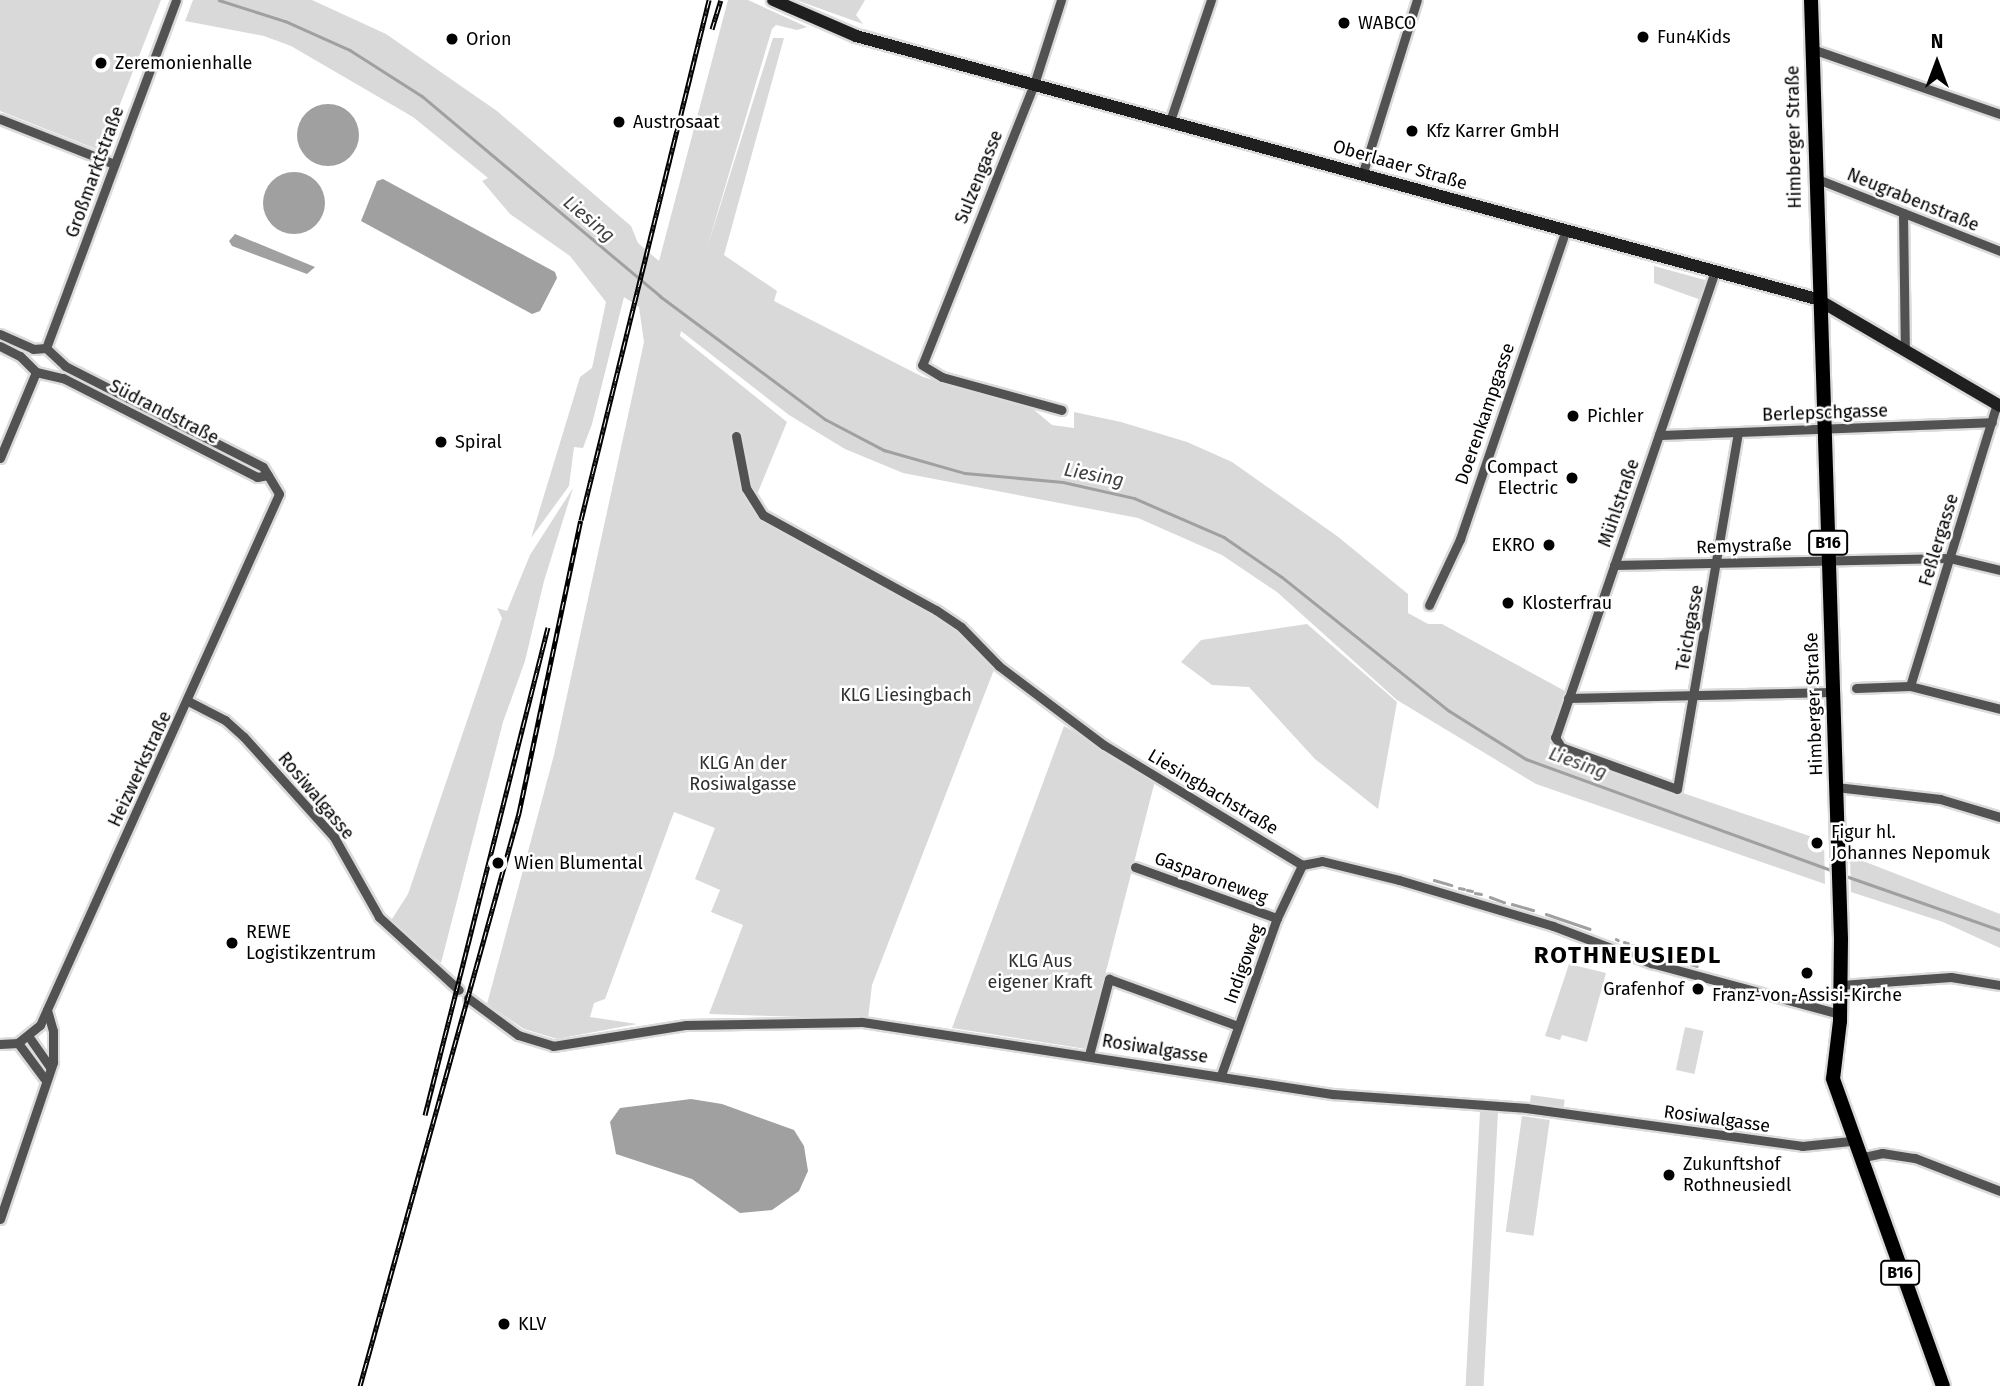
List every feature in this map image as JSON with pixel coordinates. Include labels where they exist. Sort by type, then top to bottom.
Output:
[{"type":"main road","name":"Oberlaaer Straße","points":[[773,0],[856,36],[1363,172],[1817,299],[1999,405]]},
{"type":"main road","name":"Himberger Straße","points":[[1811,0],[1817,299],[1841,985],[1836,1013],[1833,1079],[1858,1159],[1943,1386]]},
{"type":"street","name":"Sulzengasse","points":[[1061,0],[1034,84],[922,365],[942,377],[1062,410]]},
{"type":"street","points":[[1170,121],[1211,0]]},
{"type":"street","points":[[1363,172],[1417,0]]},
{"type":"street","name":"Großmarktstraße","points":[[46,348],[174,3]]},
{"type":"street","points":[[1812,49],[2000,114]]},
{"type":"street","points":[[0,119],[114,164]]},
{"type":"street","name":"Neugrabenstraße","points":[[1815,178],[2000,251]]},
{"type":"street","points":[[1903,213],[1905,349]]},
{"type":"street","name":"Doerenkampgasse","points":[[1429,605],[1460,539],[1566,230]]},
{"type":"street","name":"Mühlstraße","points":[[1557,745],[1555,737],[1714,271]]},
{"type":"street","points":[[0,334],[33,349],[46,348]]},
{"type":"street","points":[[0,346],[28,363],[36,372],[0,458]]},
{"type":"street","name":"Südrandstraße","points":[[46,348],[54,359],[263,467],[275,483]]},
{"type":"street","points":[[28,363],[33,349]]},
{"type":"street","points":[[47,372],[54,359]]},
{"type":"street","name":"Südrandstraße","points":[[36,372],[47,372],[257,477],[268,475]]},
{"type":"street","name":"Feßlergasse","points":[[1910,686],[1999,405]]},
{"type":"street","name":"Berlepschgasse","points":[[1659,435],[1992,422]]},
{"type":"street","name":"Teichgasse","points":[[1557,745],[1677,789],[1738,432]]},
{"type":"street","name":"Liesingbachstraße","points":[[736,436],[746,488],[763,515],[936,610],[961,627],[999,666],[1104,745],[1301,864]]},
{"type":"street","name":"Heizwerkstraße","points":[[0,1044],[18,1043],[29,1037],[47,1010],[276,505],[279,494],[275,483]]},
{"type":"street","name":"Remystraße","points":[[1614,565],[1950,558],[2000,570]]},
{"type":"street","points":[[1856,688],[1910,686],[2000,709]]},
{"type":"street","points":[[1568,698],[1832,692]]},
{"type":"street","name":"Rosiwalgasse","points":[[188,701],[225,720],[244,737],[334,837],[379,916],[459,990]]},
{"type":"street","points":[[1836,787],[1940,799],[2000,817]]},
{"type":"street","points":[[1301,864],[1322,861],[1399,880],[1783,1000],[1836,1013]]},
{"type":"street","name":"Indigoweg","points":[[1221,1075],[1277,918],[1301,864]]},
{"type":"street","name":"Gasparoneweg","points":[[1135,867],[1277,918]]},
{"type":"street","points":[[1841,985],[1951,977],[2000,985]]},
{"type":"street","points":[[1089,1055],[1109,979],[1238,1026]]},
{"type":"street","name":"Rosiwalgasse","points":[[468,998],[518,1035],[554,1046],[679,1026],[828,1020],[932,1030],[1343,1095],[1526,1108],[1802,1146],[1852,1141]]},
{"type":"street","points":[[0,1219],[44,1078],[50,1067],[53,1031],[47,1010]]},
{"type":"street","points":[[29,1037],[50,1067]]},
{"type":"street","points":[[18,1043],[44,1078]]},
{"type":"street","points":[[1858,1159],[1881,1153],[1915,1158],[2000,1191]]},
{"type":"green space","points":[[0,0],[161,0],[104,145],[96,149],[0,111]]},
{"type":"green space","points":[[193,0],[312,0],[386,34],[497,111],[631,226],[638,243],[659,261],[728,0],[748,0],[807,27],[797,30],[776,25],[772,29],[706,251],[773,38],[784,38],[724,255],[777,291],[774,301],[923,377],[1033,409],[1052,425],[1074,428],[1074,412],[1121,422],[1187,442],[1232,462],[1337,536],[1408,594],[1408,613],[1428,624],[1442,624],[1565,691],[1548,752],[1561,758],[1568,754],[1824,841],[1825,884],[1536,784],[1397,700],[1277,592],[1222,555],[1138,518],[903,473],[845,449],[789,415],[681,331],[680,336],[787,422],[753,504],[951,626],[995,667],[872,985],[868,1019],[709,1014],[743,925],[711,912],[720,890],[695,879],[715,828],[674,812],[605,999],[594,1003],[590,1017],[637,1024],[557,1039],[524,1029],[487,1004],[554,755],[644,342],[639,307],[624,297],[592,424],[583,448],[574,447],[569,486],[531,538],[580,377],[592,368],[606,302],[570,256],[510,214],[482,181],[488,178],[413,117],[291,46],[264,36],[185,21]]},
{"type":"green space","points":[[796,0],[865,0],[856,15],[863,24]]},
{"type":"green space","points":[[857,28],[864,29],[960,56],[950,58]]},
{"type":"green space","points":[[1654,266],[1705,280],[1701,300],[1654,283]]},
{"type":"green space","points":[[573,488],[544,581],[525,661],[503,722],[441,963],[390,922],[408,894],[502,618],[497,608],[507,611],[530,555]]},
{"type":"green space","points":[[1307,624],[1397,702],[1378,809],[1315,759],[1249,687],[1212,685],[1181,662],[1201,640]]},
{"type":"green space","name":"KLG Aus eigener Kraft","points":[[1064,726],[1156,777],[1086,1049],[952,1028]]},
{"type":"green space","points":[[1850,856],[2000,914],[2000,948],[1943,922],[1851,892]]},
{"type":"green space","points":[[1569,964],[1606,973],[1587,1042],[1562,1035],[1560,1040],[1545,1036]]},
{"type":"green space","points":[[1685,1027],[1704,1031],[1694,1074],[1676,1070]]},
{"type":"green space","points":[[1531,1095],[1565,1100],[1564,1108],[1530,1103]]},
{"type":"green space","points":[[1480,1111],[1498,1112],[1484,1386],[1466,1386]]},
{"type":"green space","points":[[1522,1116],[1550,1120],[1533,1236],[1506,1232]]},
{"type":"shaded area","points":[[322,104],[334,104],[350,113],[357,123],[357,147],[350,157],[334,166],[322,166],[311,161],[302,152],[297,141],[297,129],[302,118],[311,109]]},
{"type":"shaded area","points":[[288,172],[300,172],[316,181],[323,191],[323,215],[316,225],[300,234],[288,234],[277,229],[268,220],[263,209],[263,197],[268,186],[277,177]]},
{"type":"shaded area","points":[[383,179],[555,272],[557,278],[540,311],[532,314],[361,221],[377,181]]},
{"type":"shaded area","points":[[235,234],[315,267],[307,274],[232,246],[229,241]]},
{"type":"shaded area","points":[[691,1099],[722,1104],[794,1130],[804,1146],[808,1171],[799,1191],[772,1210],[740,1213],[692,1179],[616,1154],[610,1122],[620,1108]]},
{"type":"waterway","name":"Liesing","points":[[219,0],[285,21],[350,50],[422,96],[660,296],[825,419],[884,450],[965,473],[1063,482],[1134,498],[1224,537],[1282,577],[1448,710],[1526,759],[1833,871]]},
{"type":"waterway","name":"Liesing","points":[[1843,875],[2000,930]]},
{"type":"waterway","points":[[1434,880],[1451,885]]},
{"type":"waterway","points":[[1459,888],[1464,889]]},
{"type":"waterway","points":[[1467,890],[1472,891]]},
{"type":"waterway","points":[[1475,893],[1481,894]]},
{"type":"waterway","points":[[1490,897],[1504,902]]},
{"type":"waterway","points":[[1512,904],[1533,910]]},
{"type":"waterway","points":[[1546,914],[1590,929]]},
{"type":"waterway","points":[[1624,942],[1628,943]]},
{"type":"waterway","points":[[1632,945],[1660,954]]},
{"type":"waterway","points":[[1667,956],[1675,959]]},
{"type":"waterway","points":[[1690,964],[1697,966]]},
{"type":"railway","points":[[360,1386],[519,813],[581,520],[709,0]]},
{"type":"railway","points":[[712,29],[721,0]]},
{"type":"railway","points":[[425,1115],[548,627]]},
{"type":"place","name":"WABCO","points":[[1344,23]]},
{"type":"place","name":"Fun4Kids","points":[[1643,37]]},
{"type":"place","name":"Orion","points":[[452,39]]},
{"type":"place","name":"Zeremonienhalle","points":[[101,63]]},
{"type":"place","name":"Austrosaat","points":[[619,122]]},
{"type":"place","name":"Kfz Karrer GmbH","points":[[1412,131]]},
{"type":"place","name":"Pichler","points":[[1573,416]]},
{"type":"place","name":"Spiral","points":[[441,442]]},
{"type":"place","name":"Compact Electric","points":[[1572,478]]},
{"type":"place","name":"EKRO","points":[[1549,545]]},
{"type":"place","name":"Klosterfrau","points":[[1508,603]]},
{"type":"place","name":"Figur hl. Johannes Nepomuk","points":[[1817,843]]},
{"type":"place","name":"Wien Blumental","points":[[498,863]]},
{"type":"place","name":"REWE Logistikzentrum","points":[[232,943]]},
{"type":"place","name":"Franz-von-Assisi-Kirche","points":[[1807,973]]},
{"type":"place","name":"Grafenhof","points":[[1698,989]]},
{"type":"place","name":"Zukunftshof Rothneusiedl","points":[[1669,1175]]},
{"type":"place","name":"KLV","points":[[504,1324]]},
{"type":"district","name":"ROTHNEUSIEDL","points":[[1628,956]]},
{"type":"park label","name":"KLG Liesingbach","points":[[906,695]]},
{"type":"park label","name":"KLG An der Rosiwalgasse","points":[[743,774]]}]
